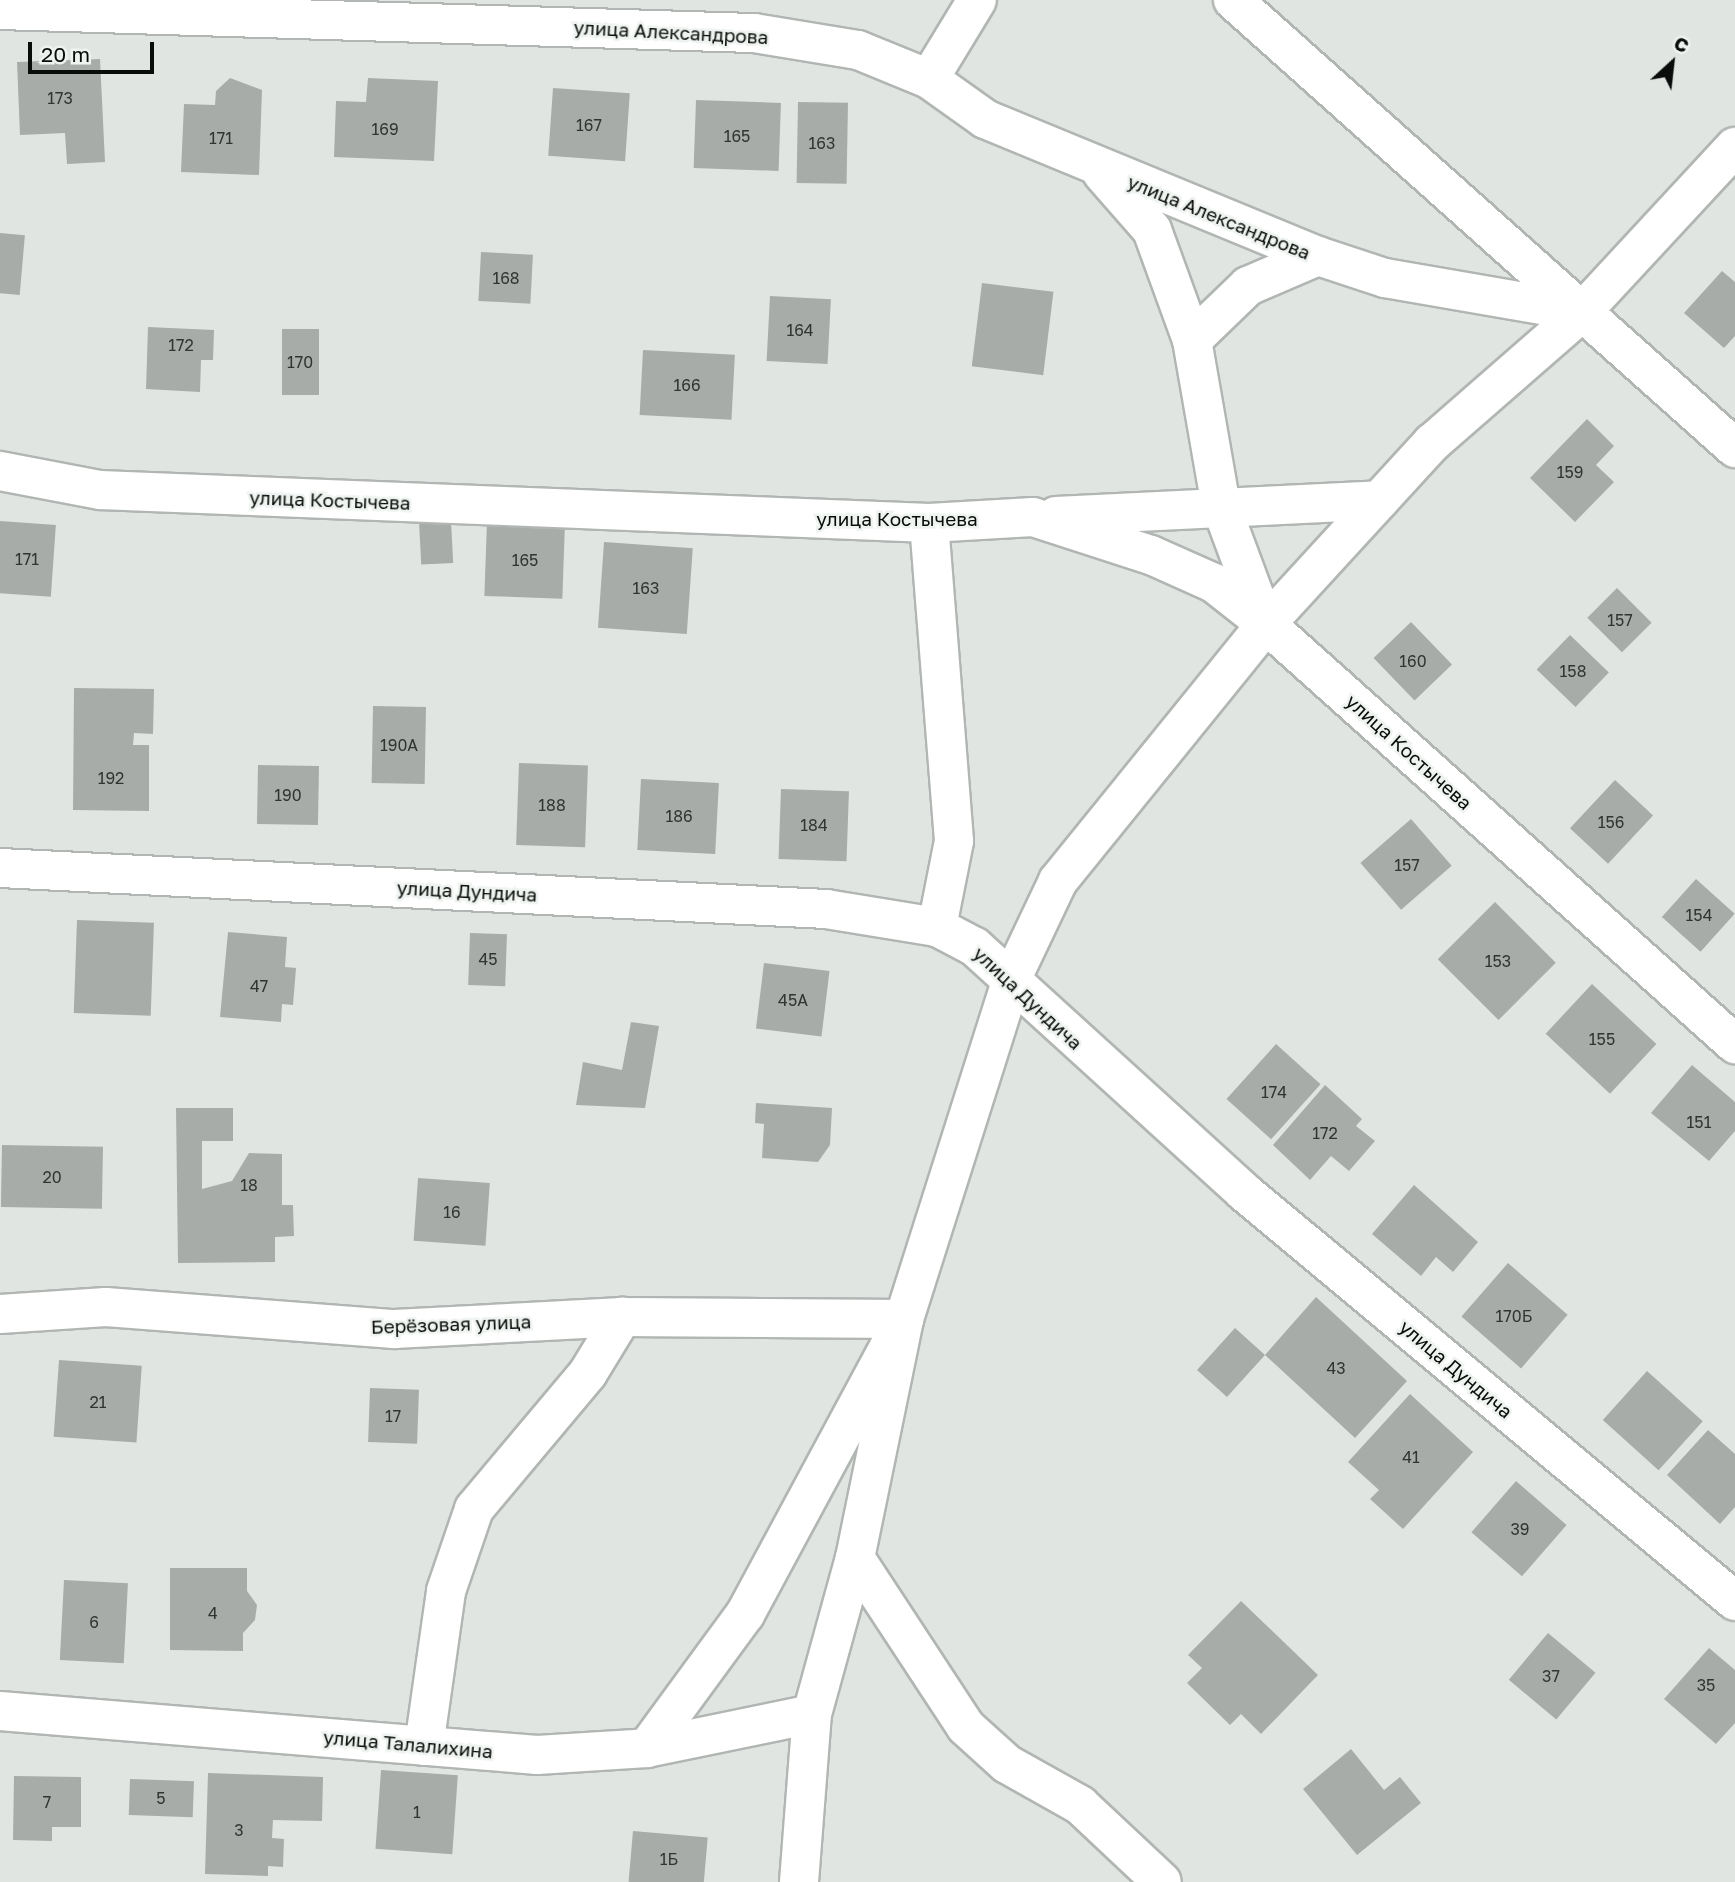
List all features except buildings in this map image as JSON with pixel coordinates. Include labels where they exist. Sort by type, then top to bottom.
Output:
[{"type":"street","points":[[929,79],[977,0]]},
{"type":"street","points":[[1233,0],[1735,448]]},
{"type":"street","name":"улица Александрова","points":[[0,10],[754,33],[858,50],[929,79],[985,119],[1098,169],[1318,256],[1385,278],[1582,312]]},
{"type":"street","points":[[799,1882],[812,1714],[855,1558],[904,1319],[1012,978],[1052,891],[1087,839],[1266,624],[1432,443],[1582,312],[1735,147]]},
{"type":"street","points":[[1098,169],[1152,230],[1192,341],[1221,506],[1241,571],[1266,624]]},
{"type":"street","points":[[1192,341],[1248,286],[1318,256]]},
{"type":"street","name":"улица Костычева","points":[[0,471],[100,490],[929,523],[1032,517],[1151,555],[1214,583],[1266,624],[1735,1044]]},
{"type":"street","points":[[1032,517],[1380,500]]},
{"type":"street","points":[[929,523],[954,841],[937,927]]},
{"type":"street","name":"улица Дундича","points":[[0,867],[826,909],[937,927],[975,947],[1012,978],[1061,1030],[1244,1192],[1735,1601]]},
{"type":"street","name":"Берёзовая улица","points":[[0,1314],[106,1307],[394,1329],[622,1317],[904,1319]]},
{"type":"street","points":[[424,1746],[446,1591],[474,1509],[588,1373],[622,1317]]},
{"type":"street","points":[[647,1748],[745,1614],[904,1319]]},
{"type":"street","points":[[855,1558],[966,1727],[1007,1764],[1080,1805],[1163,1882]]},
{"type":"street","name":"улица Талалихина","points":[[0,1711],[537,1755],[647,1748],[812,1714]]}]
